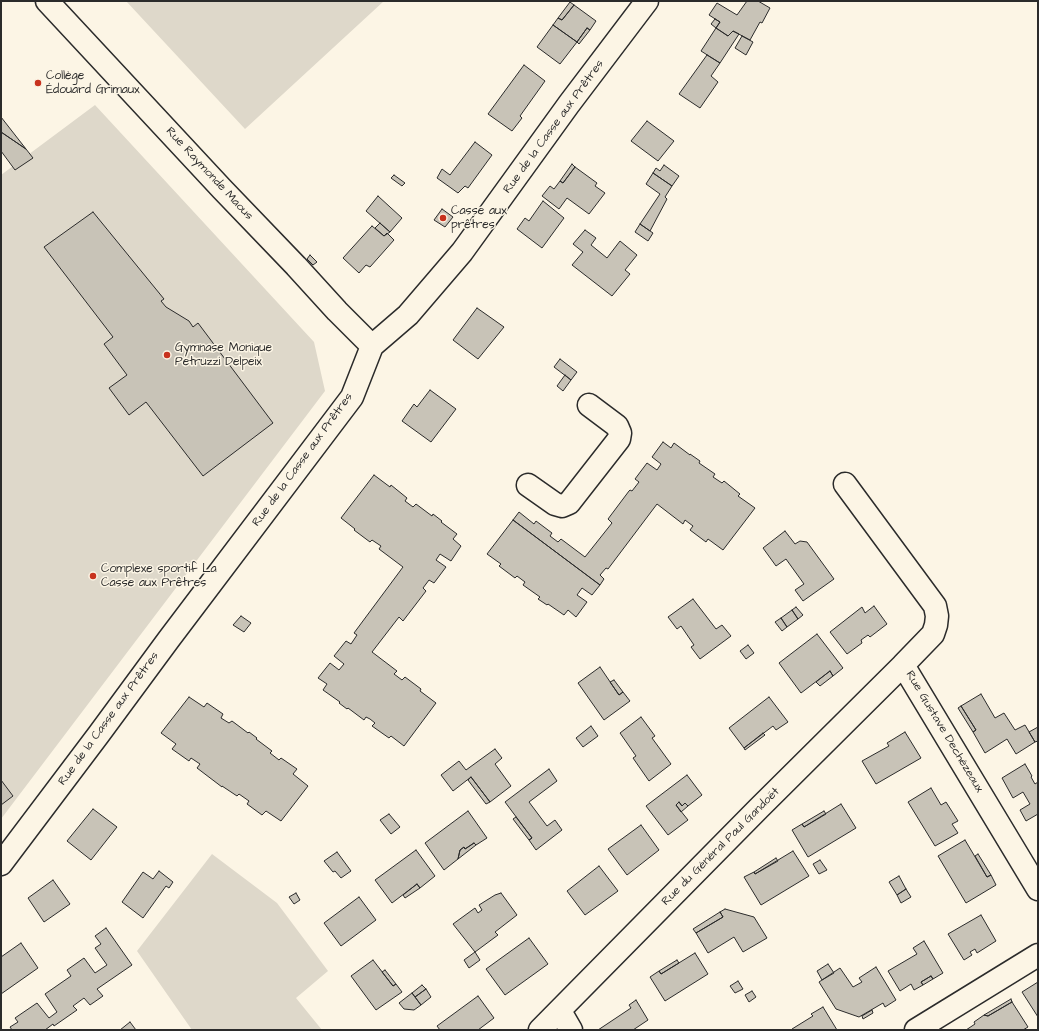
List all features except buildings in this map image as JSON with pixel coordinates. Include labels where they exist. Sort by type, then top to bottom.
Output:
[{"type":"street","name":"Rue Raymonde Maous","points":[[47,1],[337,311],[372,346]]},
{"type":"street","name":"Rue de la Casse aux Prêtres","points":[[1,864],[352,397],[372,346],[408,315],[462,252],[569,104],[647,1]]},
{"type":"street","points":[[528,484],[555,504],[562,506],[569,503],[619,440],[620,433],[617,426],[588,405]]},
{"type":"street","name":"Rue Gustave Dechézeaux","points":[[845,484],[935,606],[937,616],[933,634],[903,665],[1038,888]]},
{"type":"street","name":"Rue du Général Paul Gandoët","points":[[540,1030],[903,665]]},
{"type":"street","points":[[916,1030],[1038,955]]},
{"type":"street","points":[[560,1011],[571,1030]]},
{"type":"shaded area","points":[[126,1],[384,1],[245,129]]},
{"type":"shaded area","name":"Complexe sportif La Casse aux Prêtres","points":[[95,105],[314,342],[325,391],[1,819],[1,175]]},
{"type":"shaded area","points":[[212,854],[277,903],[328,971],[296,998],[322,1030],[192,1030],[137,951]]},
{"type":"place","name":"Collège Édouard Grimaux","points":[[38,83]]},
{"type":"place","name":"Casse aux prêtres","points":[[443,218]]},
{"type":"place","name":"Gymnase Monique Petruzzi Delpeix","points":[[167,355]]},
{"type":"place","name":"Complexe sportif La Casse aux Prêtres","points":[[93,576]]}]
